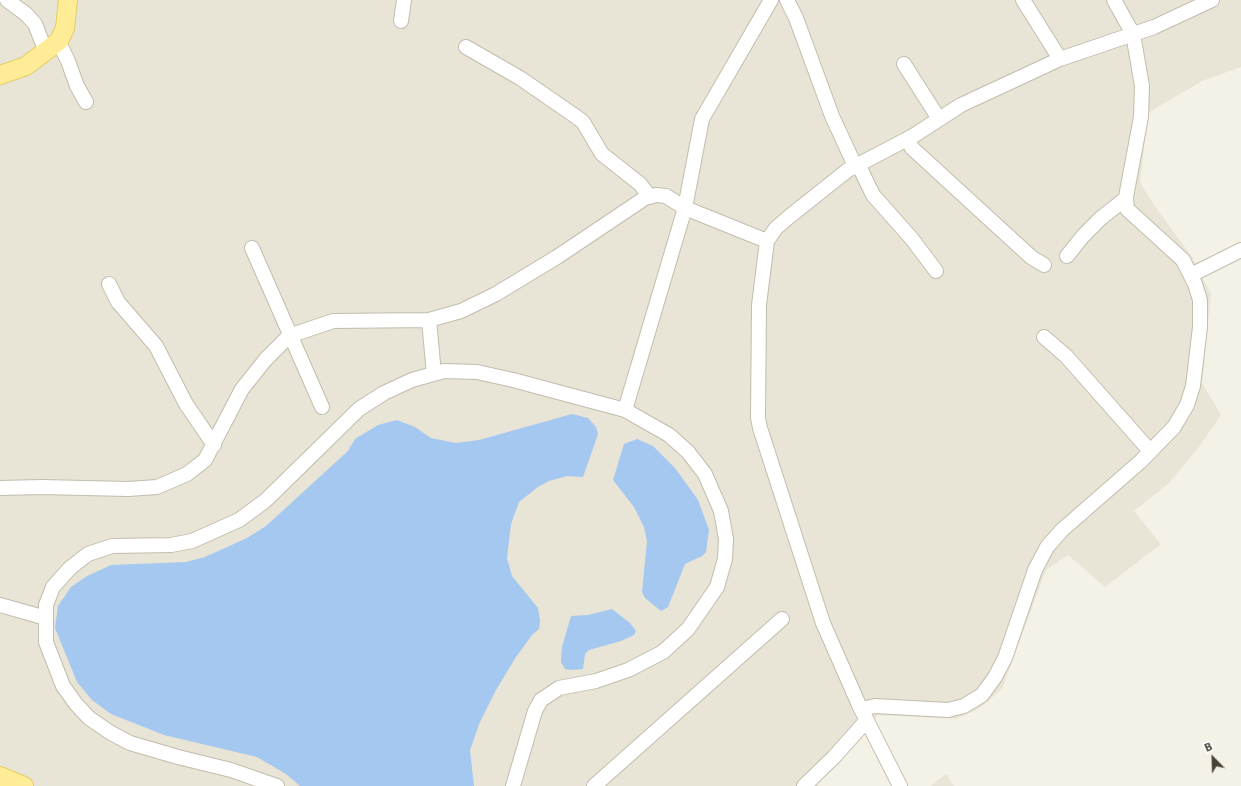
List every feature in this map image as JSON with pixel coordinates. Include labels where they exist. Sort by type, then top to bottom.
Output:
[{"type":"main road","points":[[0,75],[26,66],[52,47],[65,28],[68,0]]},
{"type":"main road","points":[[0,776],[24,786]]},
{"type":"street","points":[[7,0],[26,14],[52,47],[68,61],[77,86],[86,102]]},
{"type":"street","points":[[401,21],[404,0]]},
{"type":"street","points":[[625,410],[685,208],[702,119],[771,0]]},
{"type":"street","points":[[787,0],[796,18],[832,116],[856,165],[873,195],[912,239],[936,271]]},
{"type":"street","points":[[1023,0],[1060,59]]},
{"type":"street","points":[[804,786],[834,757],[864,715],[875,706],[948,710],[964,706],[982,695],[995,677],[1005,658],[1035,570],[1047,547],[1062,530],[1150,451],[1174,427],[1188,405],[1193,386],[1200,328],[1200,300],[1191,275],[1183,260],[1128,211],[1125,199],[1142,117],[1142,86],[1134,34],[1114,0]]},
{"type":"street","points":[[900,786],[864,715],[823,623],[791,529],[758,418],[758,305],[766,241],[776,228],[790,216],[856,165],[906,139],[975,98],[1060,59],[1160,24],[1212,0]]},
{"type":"street","points":[[466,47],[520,78],[583,122],[602,154],[640,184],[650,197]]},
{"type":"street","points":[[904,64],[938,119]]},
{"type":"street","points":[[906,139],[912,148],[1031,258],[1044,265]]},
{"type":"street","points":[[0,488],[42,487],[128,489],[157,487],[187,474],[205,460],[242,389],[266,359],[289,336],[333,321],[429,320],[461,311],[496,294],[557,257],[644,198],[656,195],[666,196],[685,208],[766,241]]},
{"type":"street","points":[[1067,256],[1082,236],[1101,218],[1125,199]]},
{"type":"street","points":[[252,248],[289,336],[322,407]]},
{"type":"street","points":[[1191,275],[1240,251]]},
{"type":"street","points":[[109,284],[118,302],[156,346],[186,404],[214,445]]},
{"type":"street","points":[[429,320],[434,374]]},
{"type":"street","points":[[1044,337],[1066,356],[1150,451]]},
{"type":"street","points":[[277,786],[231,770],[178,758],[130,743],[111,733],[95,722],[76,704],[63,686],[46,642],[46,605],[53,587],[70,568],[88,554],[112,546],[171,545],[192,541],[239,520],[265,501],[359,409],[384,393],[412,380],[444,371],[477,372],[513,380],[625,410],[669,435],[688,452],[705,474],[721,511],[726,539],[725,559],[717,587],[688,629],[663,652],[622,672],[596,681],[559,688],[541,700],[535,711],[513,786]]},
{"type":"street","points":[[0,605],[46,618]]},
{"type":"street","points":[[594,786],[782,619]]},
{"type":"shaded area","points":[[0,0],[1241,0],[1241,67],[1202,81],[1148,113],[1140,182],[1154,205],[1192,257],[1211,294],[1202,383],[1221,415],[1199,447],[1169,483],[1134,511],[1161,544],[1105,587],[1068,555],[1046,570],[1002,689],[980,708],[956,719],[878,715],[803,779],[821,786],[0,786]]},
{"type":"shaded area","points":[[946,774],[954,786],[931,786]]},
{"type":"water","points":[[572,414],[588,418],[596,427],[598,434],[583,477],[567,476],[549,481],[538,487],[519,502],[511,524],[507,558],[512,576],[538,608],[540,621],[539,629],[532,635],[516,657],[496,690],[480,722],[470,750],[474,786],[300,786],[286,774],[257,757],[164,735],[111,714],[92,700],[77,682],[55,628],[58,606],[71,587],[87,576],[111,565],[186,562],[205,557],[247,538],[266,526],[348,451],[355,439],[378,425],[397,420],[415,427],[431,438],[456,443],[479,440]]},
{"type":"water","points":[[637,439],[653,446],[675,468],[698,500],[709,530],[706,552],[702,556],[685,564],[668,607],[661,611],[645,598],[642,592],[647,541],[644,527],[634,507],[613,480],[624,444]]},
{"type":"water","points":[[612,609],[630,623],[636,631],[634,635],[621,641],[589,650],[585,654],[583,669],[565,669],[561,662],[562,647],[571,616],[588,615]]}]
